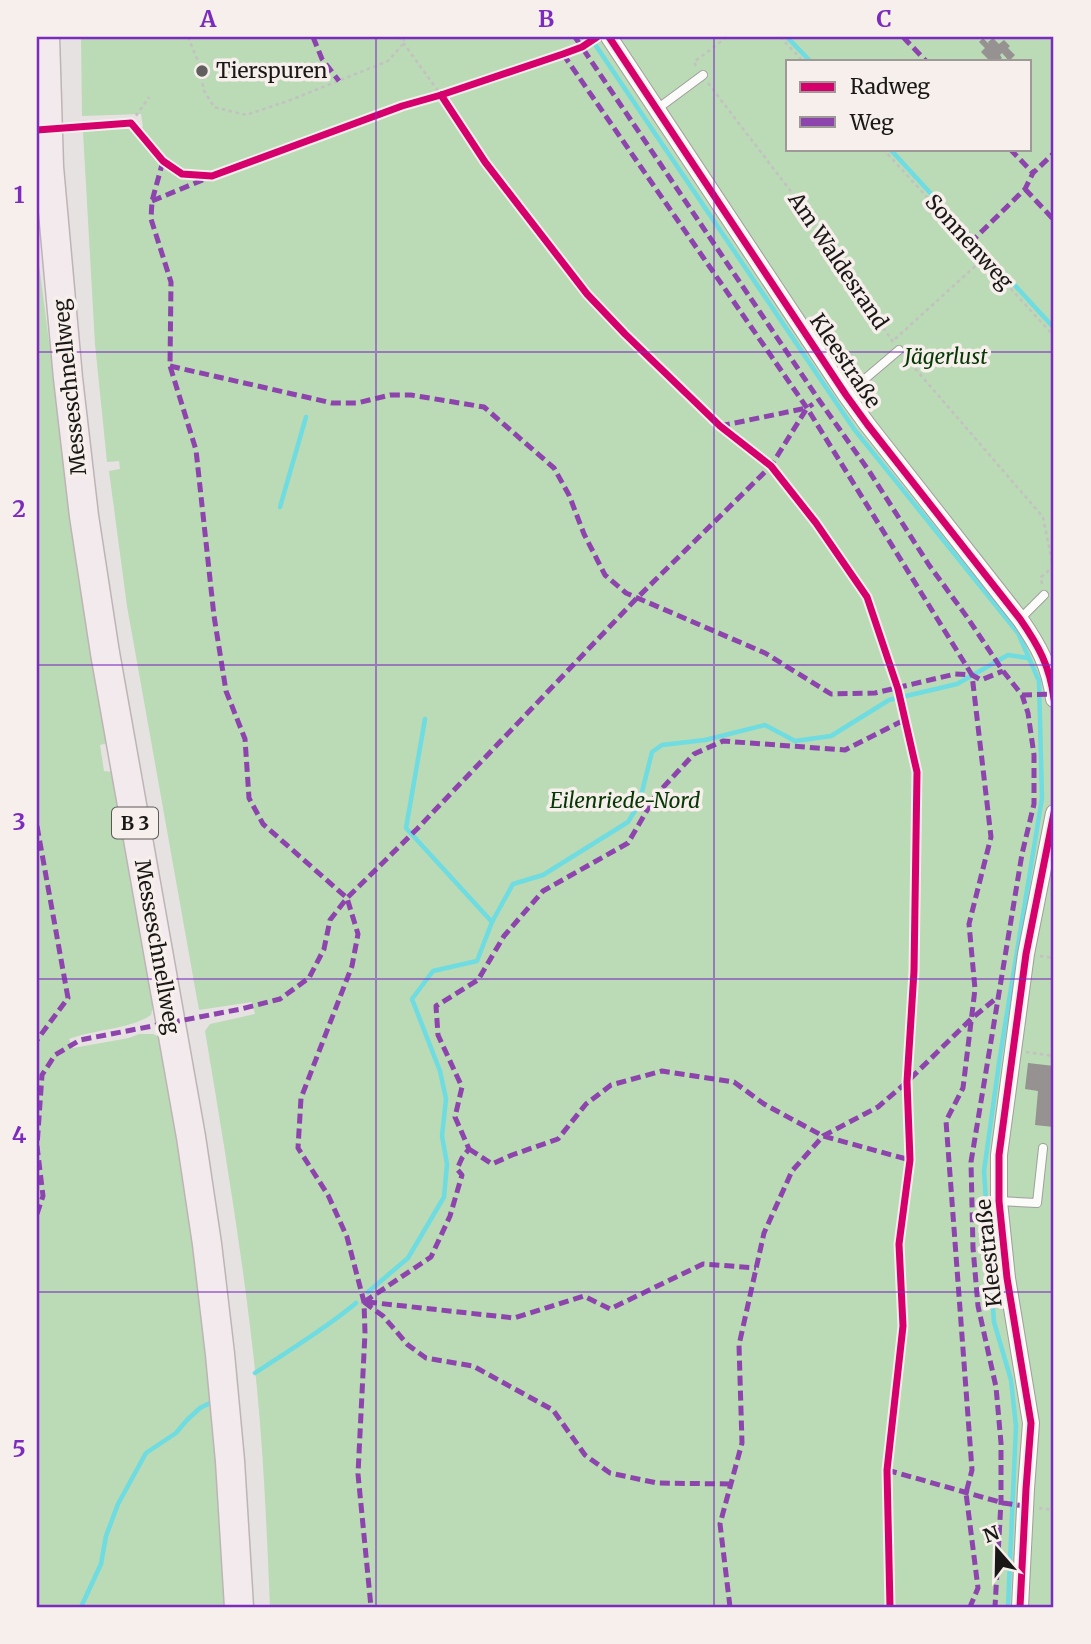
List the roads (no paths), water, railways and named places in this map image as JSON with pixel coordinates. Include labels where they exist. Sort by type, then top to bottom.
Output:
[{"type":"highway","name":"Messeschnellweg","points":[[44,37],[49,167],[68,378],[83,502],[105,653],[191,1137],[207,1244],[229,1447],[239,1607]]},
{"type":"highway","name":"Messeschnellweg","points":[[63,37],[69,205],[83,376],[99,515],[120,649],[207,1134],[236,1353],[254,1607]]},
{"type":"street","name":"Kleestraße","points":[[609,37],[846,395],[1020,619],[1043,655],[1054,699]]},
{"type":"street","name":"Kleestraße","points":[[1020,1607],[1031,1423],[1007,1278],[999,1201],[999,1155],[1026,954],[1054,813]]},
{"type":"lane","points":[[657,109],[703,75]]},
{"type":"lane","points":[[846,395],[899,350]]},
{"type":"lane","points":[[1020,619],[1044,595]]},
{"type":"lane","points":[[999,1201],[1037,1203],[1043,1148]]},
{"type":"waterway","points":[[590,37],[854,429],[1018,633],[1039,681],[1042,798],[984,1171],[994,1322],[1011,1380],[1016,1426],[1008,1607]]},
{"type":"waterway","points":[[787,37],[809,60]]},
{"type":"waterway","points":[[891,150],[1054,328]]},
{"type":"waterway","points":[[280,507],[306,417]]},
{"type":"waterway","points":[[368,1292],[408,1258],[444,1197],[447,1164],[442,1136],[446,1099],[440,1071],[412,999],[433,971],[477,961],[492,922],[513,884],[543,875],[628,822],[639,804],[652,752],[662,745],[705,740],[765,725],[795,741],[831,736],[889,700],[957,684],[1008,655],[1028,658]]},
{"type":"waterway","points":[[425,719],[406,828],[492,922]]},
{"type":"waterway","points":[[255,1373],[356,1303]]},
{"type":"waterway","points":[[81,1607],[101,1564],[106,1536],[118,1504],[146,1453],[176,1433],[200,1408],[214,1401]]},
{"type":"place","name":"Tierspuren","points":[[202,71]]},
{"type":"park label","name":"Jägerlust","points":[[946,357]]},
{"type":"park label","name":"Eilenriede-Nord","points":[[625,801]]}]
